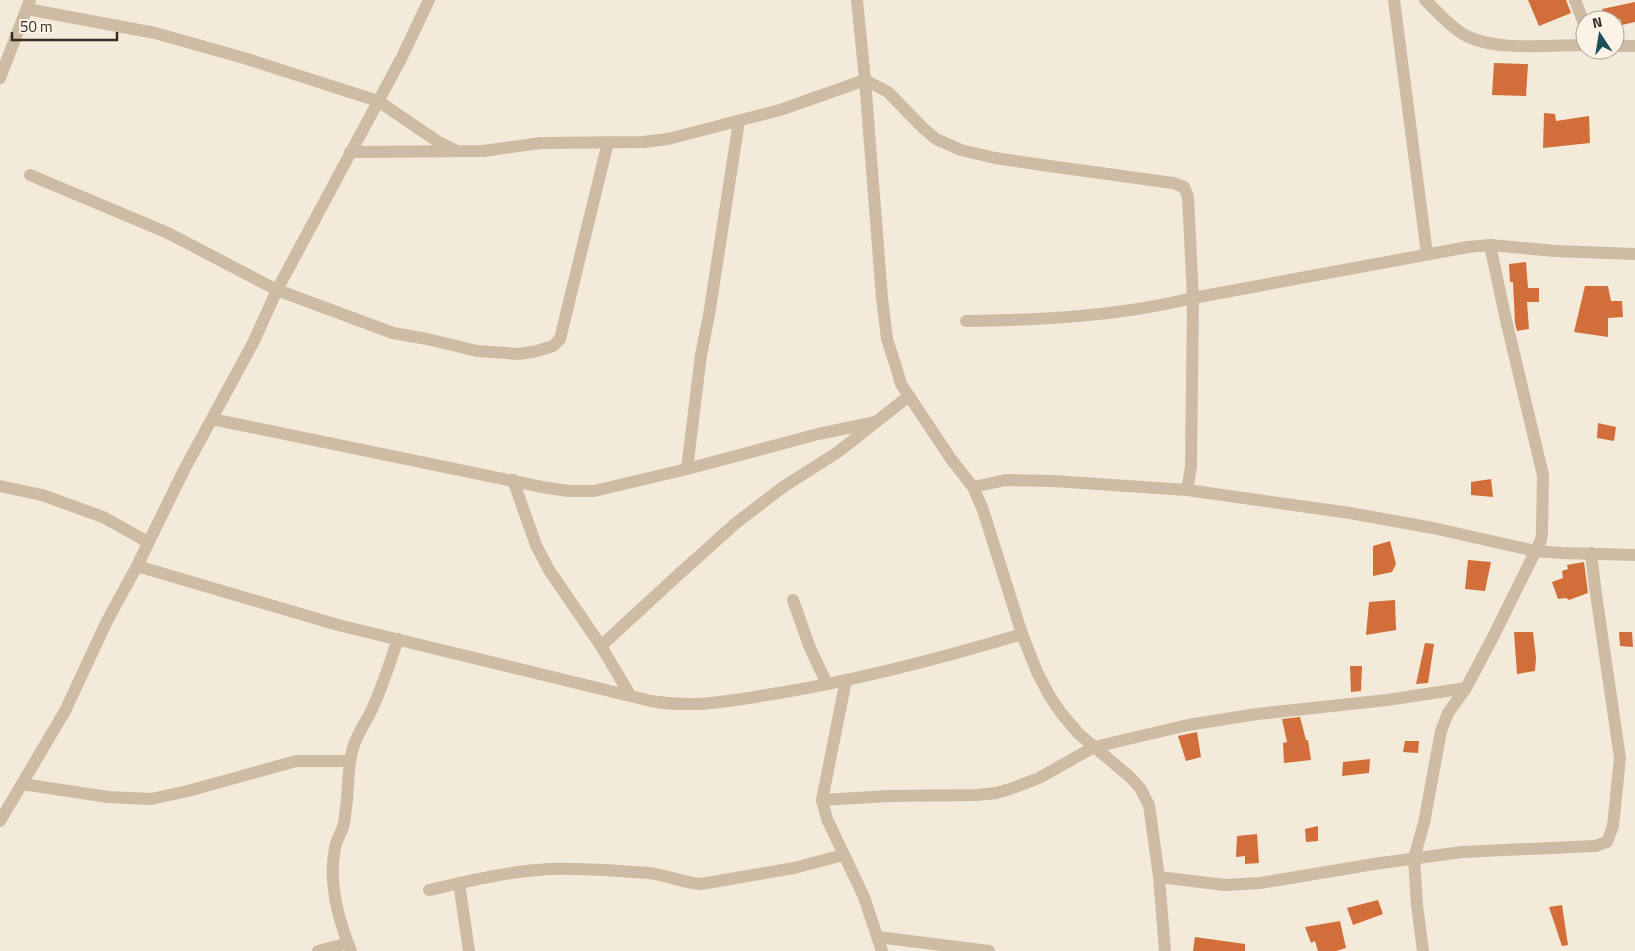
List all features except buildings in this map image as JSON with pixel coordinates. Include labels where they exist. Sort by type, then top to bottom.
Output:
[{"type":"street","points":[[0,821],[64,711],[107,621],[254,342],[277,290],[402,57],[429,0]]},
{"type":"street","points":[[857,0],[884,320],[887,339],[901,384],[951,459],[973,487],[1022,634],[1037,672],[1049,695],[1079,734],[1130,777],[1140,788],[1149,805],[1159,877],[1165,951]]},
{"type":"street","points":[[1394,0],[1426,254]]},
{"type":"street","points":[[1425,0],[1462,33],[1474,40],[1510,46],[1575,45]]},
{"type":"street","points":[[0,78],[28,5],[155,33],[244,58],[378,101],[437,141],[458,151]]},
{"type":"street","points":[[350,152],[483,151],[541,143],[643,142],[668,139],[780,110],[865,80],[888,92],[923,128],[936,138],[961,150],[995,158],[1173,183],[1184,187],[1188,197],[1193,298],[1190,467],[1187,490]]},
{"type":"street","points":[[687,469],[700,355],[739,122]]},
{"type":"street","points":[[30,175],[168,233],[277,290],[392,333],[477,351],[518,354],[553,346],[560,339],[608,142]]},
{"type":"street","points":[[1423,951],[1417,905],[1414,858],[1424,823],[1442,731],[1448,713],[1466,688],[1493,637],[1542,533],[1543,474],[1490,245]]},
{"type":"street","points":[[966,321],[1063,319],[1167,304],[1468,247],[1490,245],[1555,251],[1635,254]]},
{"type":"street","points":[[602,646],[736,524],[783,487],[838,452],[909,396]]},
{"type":"street","points":[[212,419],[430,465],[568,491],[594,492],[818,434],[876,422]]},
{"type":"street","points":[[513,480],[536,545],[549,570],[602,646],[630,695]]},
{"type":"street","points":[[973,487],[1006,480],[1053,481],[1187,490],[1350,513],[1433,528],[1535,551],[1635,554]]},
{"type":"street","points":[[0,486],[42,495],[103,518],[148,542]]},
{"type":"street","points":[[1159,877],[1225,885],[1260,883],[1462,852],[1595,846],[1608,842],[1613,826],[1620,758],[1591,553]]},
{"type":"street","points":[[137,566],[338,625],[667,704],[705,704],[827,684],[940,658],[1022,634]]},
{"type":"street","points":[[793,600],[810,648],[827,684]]},
{"type":"street","points":[[318,951],[350,947],[340,920],[332,879],[335,845],[344,825],[350,761],[360,730],[384,682],[398,640]]},
{"type":"street","points":[[846,680],[822,800],[827,819],[864,897],[882,951]]},
{"type":"street","points":[[822,800],[996,793],[1010,790],[1039,778],[1094,747],[1188,724],[1257,714],[1331,707],[1466,688]]},
{"type":"street","points":[[22,784],[108,797],[151,799],[188,791],[296,761],[350,761]]},
{"type":"street","points":[[429,890],[494,876],[550,869],[603,870],[652,874],[701,884],[794,868],[843,855]]},
{"type":"street","points":[[459,884],[469,951]]},
{"type":"street","points":[[878,937],[989,951]]}]
